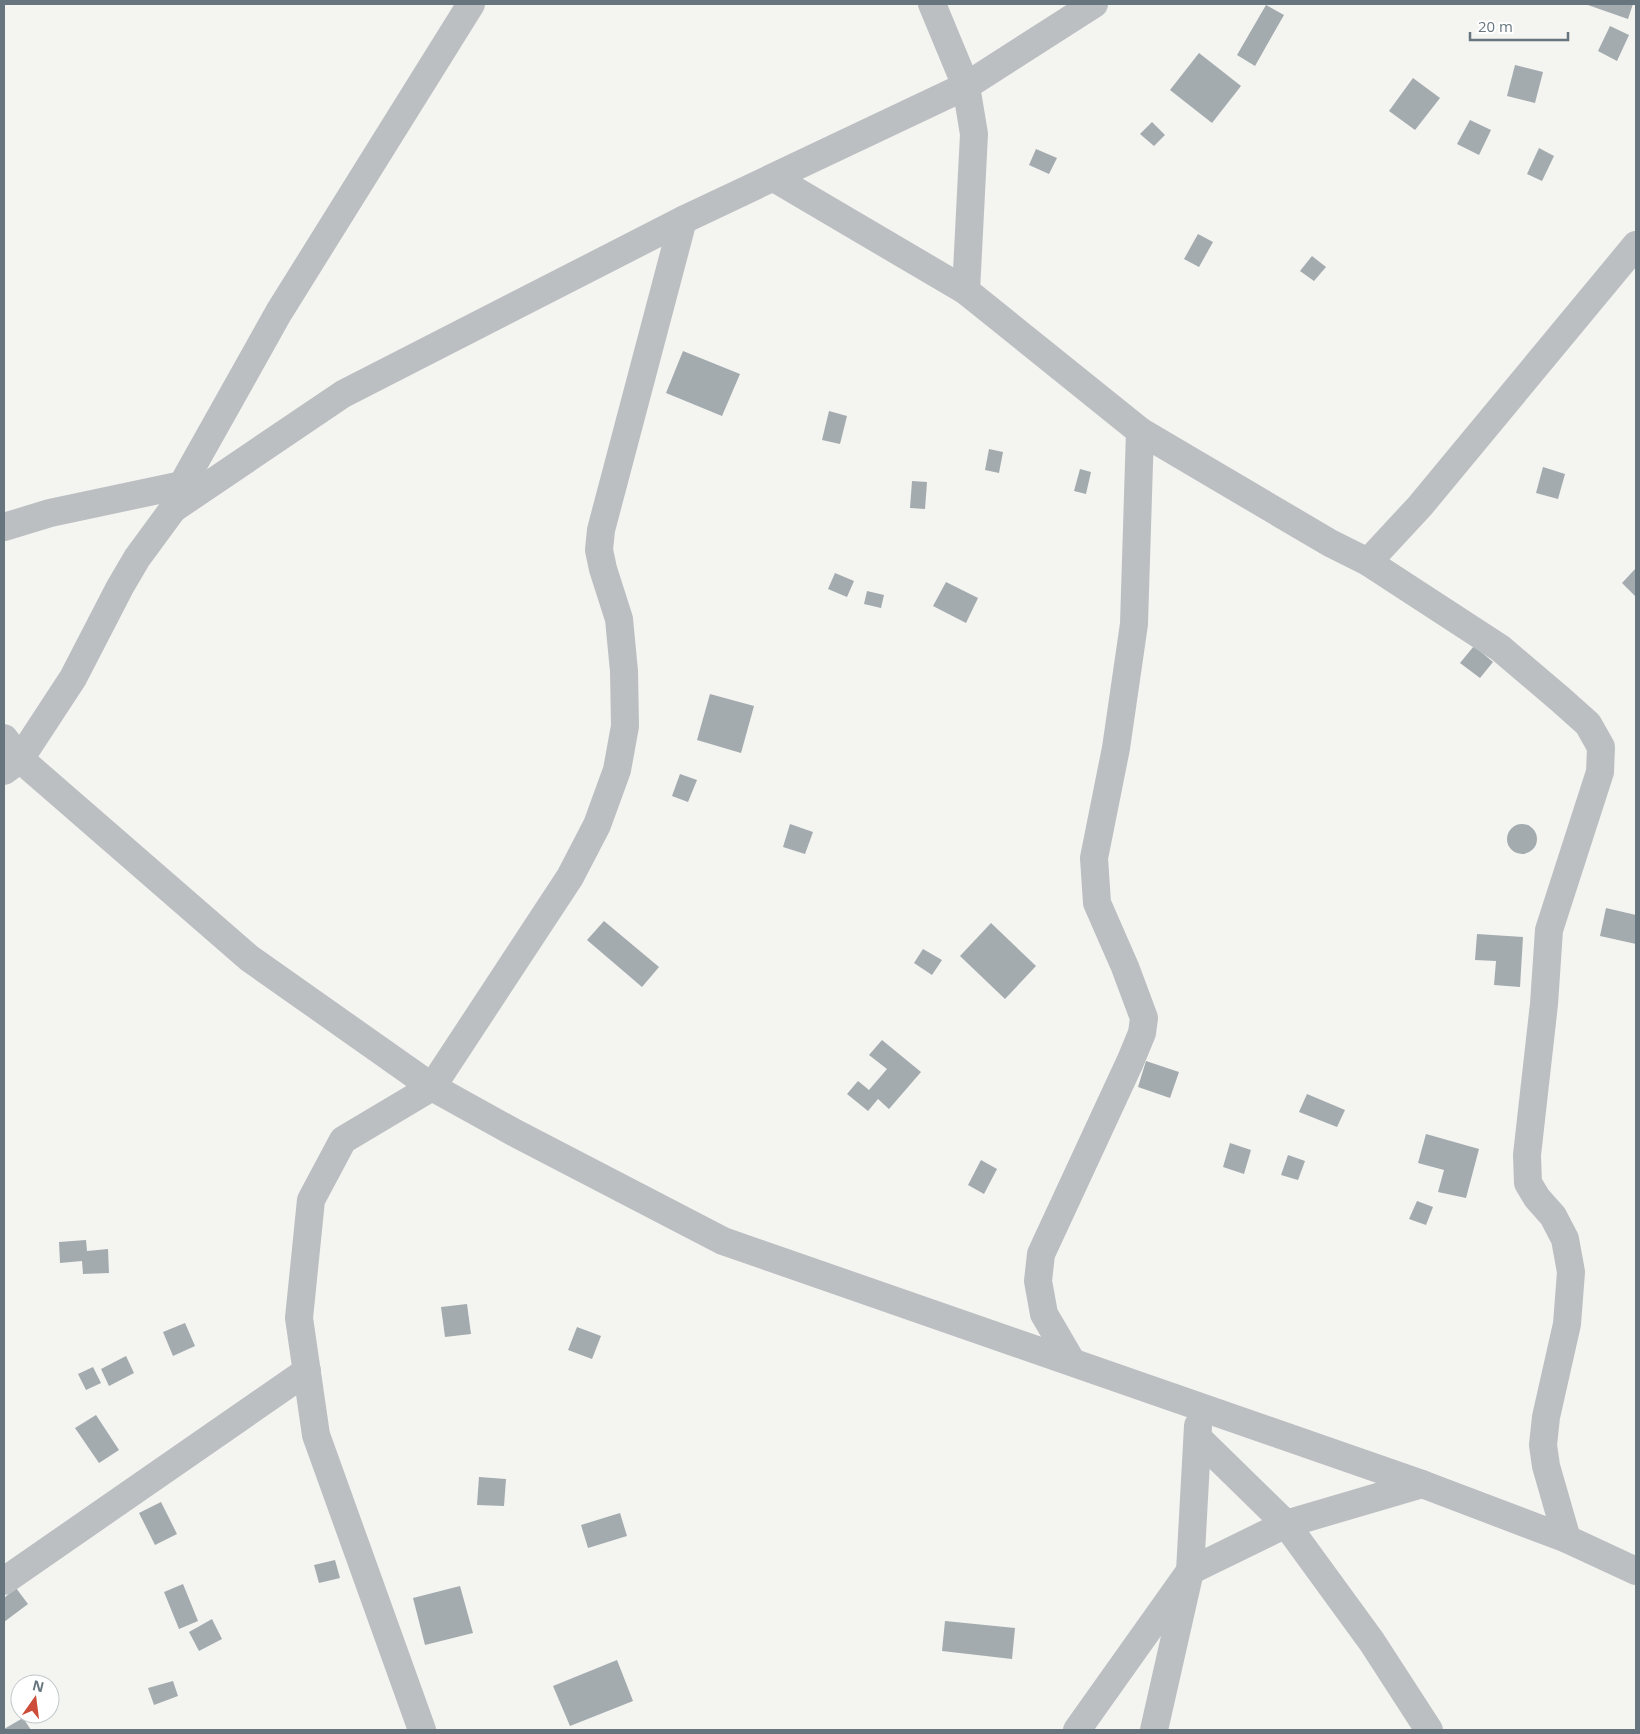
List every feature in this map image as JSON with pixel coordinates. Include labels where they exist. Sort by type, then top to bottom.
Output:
[{"type":"street","points":[[472,4],[279,312],[178,497],[120,587],[73,678],[9,756],[249,958],[432,1088],[723,1241],[1422,1484],[1567,1539],[1636,1571]]},
{"type":"street","points":[[932,4],[966,86],[974,134],[966,291]]},
{"type":"street","points":[[4,527],[50,513],[178,497],[343,394],[683,220],[966,86],[1094,4]]},
{"type":"street","points":[[774,178],[966,291],[1140,431],[1330,543],[1368,562],[1500,648],[1588,724],[1601,747],[1600,772],[1549,930],[1544,1004],[1527,1155],[1528,1183],[1537,1198],[1553,1216],[1565,1239],[1571,1272],[1567,1324],[1546,1417],[1543,1445],[1546,1466],[1567,1539]]},
{"type":"street","points":[[422,1730],[316,1435],[299,1318],[311,1200],[343,1140],[432,1088],[570,877],[597,825],[617,770],[625,726],[624,671],[619,619],[599,550],[601,530],[683,220]]},
{"type":"street","points":[[1368,562],[1420,506],[1636,245]]},
{"type":"street","points":[[1072,1362],[1044,1314],[1038,1281],[1041,1254],[1130,1062],[1142,1033],[1144,1018],[1125,967],[1097,903],[1094,858],[1116,748],[1134,624],[1140,431]]},
{"type":"street","points":[[4,1581],[307,1371]]},
{"type":"street","points":[[1154,1730],[1190,1571],[1200,1407]]},
{"type":"street","points":[[1198,1438],[1286,1524],[1372,1642],[1429,1730]]},
{"type":"street","points":[[1077,1730],[1190,1571],[1286,1524],[1422,1484]]},
{"type":"building","points":[[1585,4],[1633,4],[1628,19]]},
{"type":"building","points":[[1266,5],[1284,15],[1255,66],[1237,55]]},
{"type":"building","points":[[1610,26],[1629,35],[1617,61],[1598,51]]},
{"type":"building","points":[[1199,53],[1241,86],[1212,123],[1170,90]]},
{"type":"building","points":[[1515,65],[1543,72],[1535,103],[1507,96]]},
{"type":"building","points":[[1413,78],[1440,98],[1415,130],[1389,111]]},
{"type":"building","points":[[1470,120],[1491,130],[1479,155],[1457,144]]},
{"type":"building","points":[[1152,122],[1165,135],[1154,146],[1140,134]]},
{"type":"building","points":[[1539,148],[1554,156],[1542,181],[1527,174]]},
{"type":"building","points":[[1036,149],[1057,158],[1049,174],[1029,165]]},
{"type":"building","points":[[1198,234],[1213,242],[1199,267],[1184,259]]},
{"type":"building","points":[[1312,256],[1326,267],[1314,281],[1300,271]]},
{"type":"building","points":[[683,351],[740,374],[722,416],[666,393]]},
{"type":"building","points":[[829,411],[847,416],[840,444],[822,440]]},
{"type":"building","points":[[989,449],[1003,452],[999,473],[985,470]]},
{"type":"building","points":[[1543,467],[1565,474],[1558,499],[1536,493]]},
{"type":"building","points":[[1080,469],[1091,472],[1086,494],[1074,491]]},
{"type":"building","points":[[912,481],[927,482],[925,509],[910,508]]},
{"type":"building","points":[[1636,568],[1636,597],[1622,583]]},
{"type":"building","points":[[835,573],[854,581],[847,597],[828,589]]},
{"type":"building","points":[[946,582],[978,598],[966,623],[933,606]]},
{"type":"building","points":[[867,591],[884,595],[881,608],[864,604]]},
{"type":"building","points":[[1474,646],[1493,662],[1480,678],[1460,663]]},
{"type":"building","points":[[710,694],[754,706],[741,753],[697,740]]},
{"type":"building","points":[[680,774],[697,780],[688,802],[672,796]]},
{"type":"building","points":[[790,824],[813,832],[805,854],[783,847]]},
{"type":"building","points":[[1522,824],[1533,828],[1537,839],[1533,850],[1522,854],[1511,850],[1507,839],[1511,828]]},
{"type":"building","points":[[1606,908],[1636,915],[1636,944],[1600,936]]},
{"type":"building","points":[[604,921],[659,967],[642,987],[587,940]]},
{"type":"building","points":[[991,923],[1036,966],[1005,999],[960,956]]},
{"type":"building","points":[[1477,934],[1523,937],[1520,987],[1494,985],[1496,961],[1475,960]]},
{"type":"building","points":[[923,949],[942,960],[932,975],[914,963]]},
{"type":"building","points":[[882,1040],[921,1072],[889,1109],[878,1099],[868,1111],[847,1094],[858,1081],[869,1090],[887,1069],[869,1055]]},
{"type":"building","points":[[1146,1061],[1179,1072],[1170,1098],[1138,1087]]},
{"type":"building","points":[[1307,1094],[1345,1110],[1337,1127],[1299,1112]]},
{"type":"building","points":[[1426,1134],[1479,1149],[1466,1198],[1438,1192],[1444,1170],[1418,1163]]},
{"type":"building","points":[[1230,1143],[1251,1150],[1244,1174],[1223,1167]]},
{"type":"building","points":[[1288,1155],[1305,1161],[1298,1180],[1281,1175]]},
{"type":"building","points":[[981,1160],[997,1169],[984,1194],[968,1185]]},
{"type":"building","points":[[1417,1201],[1433,1207],[1426,1225],[1409,1219]]},
{"type":"building","points":[[86,1240],[87,1251],[108,1249],[109,1273],[83,1274],[82,1261],[60,1263],[59,1242]]},
{"type":"building","points":[[467,1304],[471,1334],[445,1337],[441,1307]]},
{"type":"building","points":[[185,1323],[195,1346],[173,1356],[163,1332]]},
{"type":"building","points":[[577,1327],[601,1336],[592,1359],[568,1350]]},
{"type":"building","points":[[126,1356],[134,1373],[109,1386],[101,1369]]},
{"type":"building","points":[[93,1367],[101,1383],[86,1390],[78,1374]]},
{"type":"building","points":[[96,1415],[119,1450],[99,1463],[75,1428]]},
{"type":"building","points":[[479,1477],[506,1479],[504,1506],[477,1505]]},
{"type":"building","points":[[161,1502],[177,1534],[155,1545],[139,1513]]},
{"type":"building","points":[[620,1513],[627,1536],[588,1548],[581,1525]]},
{"type":"building","points":[[335,1560],[340,1578],[319,1583],[314,1565]]},
{"type":"building","points":[[183,1584],[198,1621],[179,1629],[164,1592]]},
{"type":"building","points":[[460,1586],[473,1633],[425,1645],[413,1598]]},
{"type":"building","points":[[16,1588],[28,1604],[4,1622],[4,1598]]},
{"type":"building","points":[[212,1619],[222,1639],[199,1651],[189,1632]]},
{"type":"building","points":[[945,1621],[1015,1628],[1012,1659],[942,1651]]},
{"type":"building","points":[[617,1660],[633,1701],[570,1726],[553,1686]]},
{"type":"building","points":[[173,1681],[178,1696],[154,1705],[148,1688]]},
{"type":"building","points":[[13,1724],[27,1724],[31,1730],[5,1730]]}]
